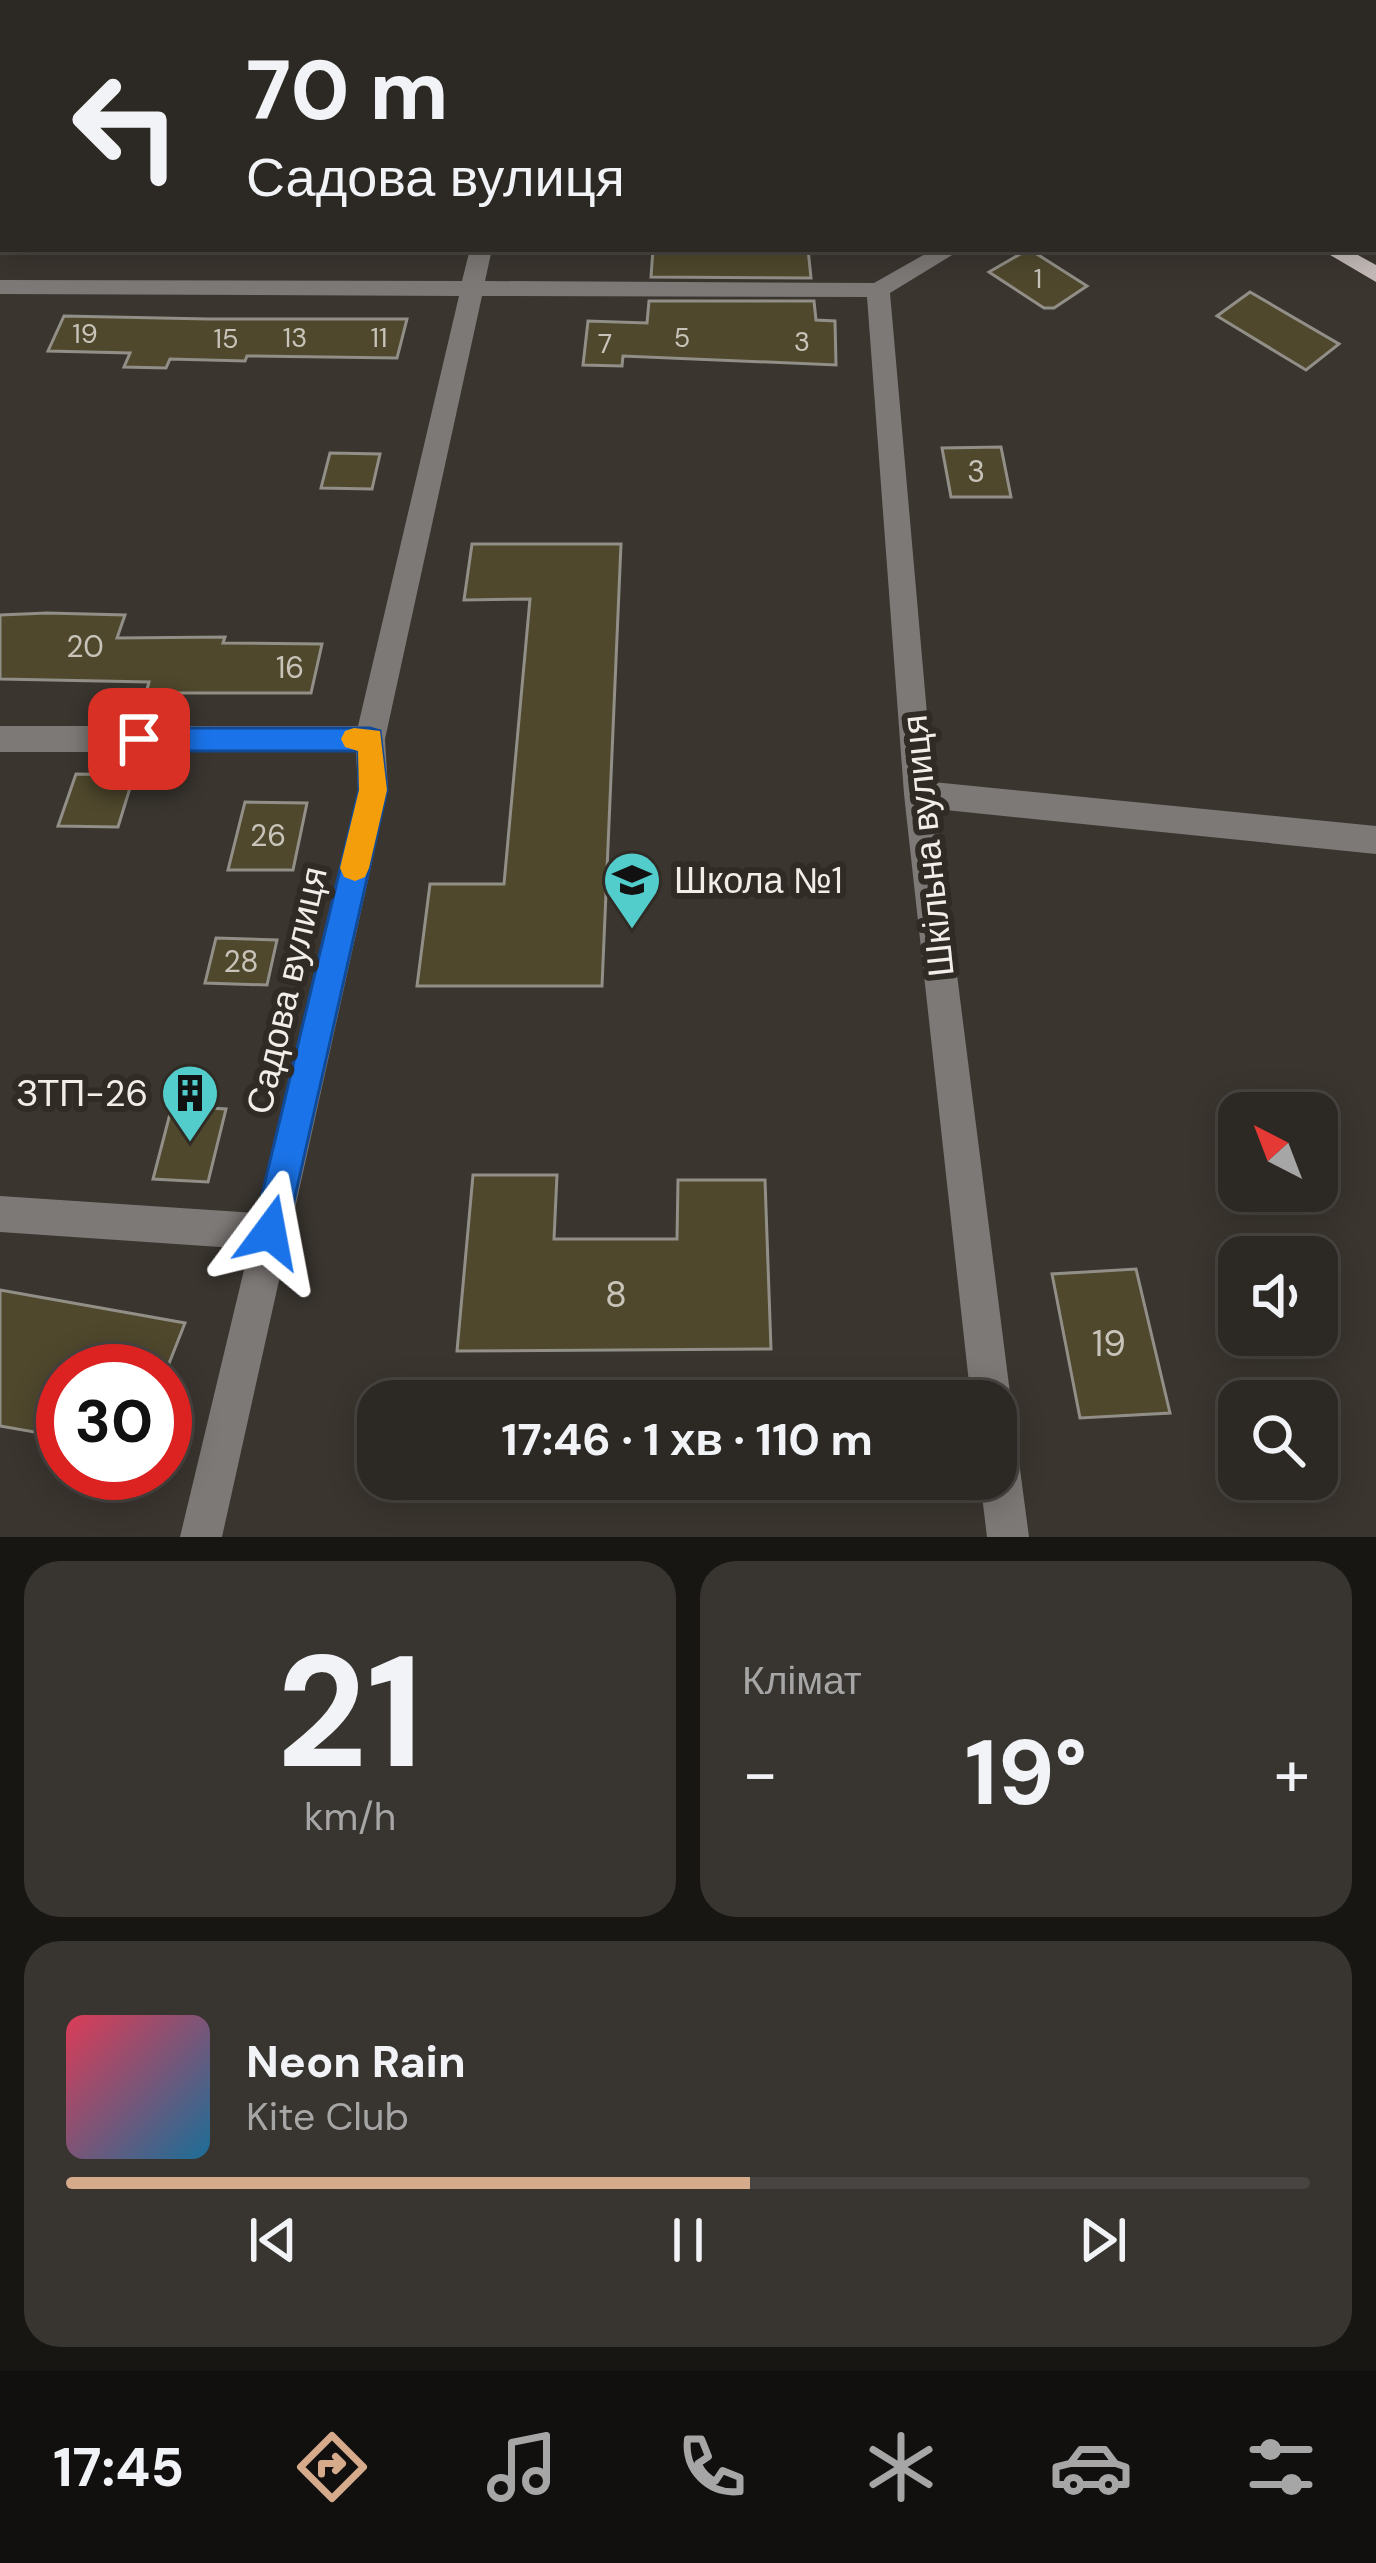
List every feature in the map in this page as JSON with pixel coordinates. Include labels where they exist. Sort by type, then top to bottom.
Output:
[{"type":"main road","points":[[1336,252],[1376,275]]},
{"type":"street","name":"Садова вулиця","points":[[201,1537],[373,790],[370,739],[480,252]]},
{"type":"street","points":[[0,287],[878,290],[946,252]]},
{"type":"street","name":"Шкільна вулиця","points":[[878,290],[919,794],[989,1380]]},
{"type":"street","points":[[0,739],[370,739]]},
{"type":"street","points":[[919,794],[1376,840]]},
{"type":"street","points":[[0,1214],[270,1232]]},
{"type":"street","points":[[1003,1500],[1008,1537]]},
{"type":"building","points":[[653,252],[808,252],[811,278],[651,277]]},
{"type":"building","points":[[1024,252],[1034,252],[1087,286],[1054,308],[1044,308],[989,272]]},
{"type":"building","points":[[1250,292],[1339,344],[1306,370],[1217,316]]},
{"type":"building","points":[[649,301],[814,301],[816,320],[835,321],[836,365],[623,356],[622,366],[583,365],[588,321],[647,323]]},
{"type":"building","points":[[64,316],[407,319],[397,358],[170,359],[166,368],[124,367],[130,353],[48,351]]},
{"type":"building","points":[[1001,447],[1011,497],[951,497],[942,448]]},
{"type":"building","points":[[330,453],[380,454],[372,489],[321,488]]},
{"type":"building","points":[[472,544],[621,544],[602,986],[417,986],[430,884],[504,884],[530,599],[464,600]]},
{"type":"building","points":[[0,615],[125,615],[117,638],[225,637],[223,643],[322,644],[311,693],[146,693],[149,682],[0,679]]},
{"type":"building","points":[[76,774],[134,775],[118,827],[58,826]]},
{"type":"building","points":[[245,802],[307,803],[293,870],[228,870]]},
{"type":"building","points":[[216,938],[277,940],[267,985],[205,983]]},
{"type":"building","name":"ЗТП-26","points":[[172,1106],[226,1109],[208,1182],[153,1179]]},
{"type":"building","points":[[473,1175],[557,1175],[554,1239],[677,1239],[678,1180],[765,1180],[771,1349],[457,1351]]},
{"type":"building","points":[[1136,1269],[1170,1413],[1080,1418],[1052,1274]]},
{"type":"building","points":[[0,1290],[185,1323],[177,1344],[36,1344],[36,1432],[0,1426]]},
{"type":"slow traffic","points":[[354,739],[370,739],[373,790],[355,868]]},
{"type":"place","name":"Школа №1","points":[[632,931]]},
{"type":"place","name":"ЗТП-26","points":[[190,1144]]},
{"type":"route","points":[[139,739],[370,739],[373,790],[270,1232]]}]
